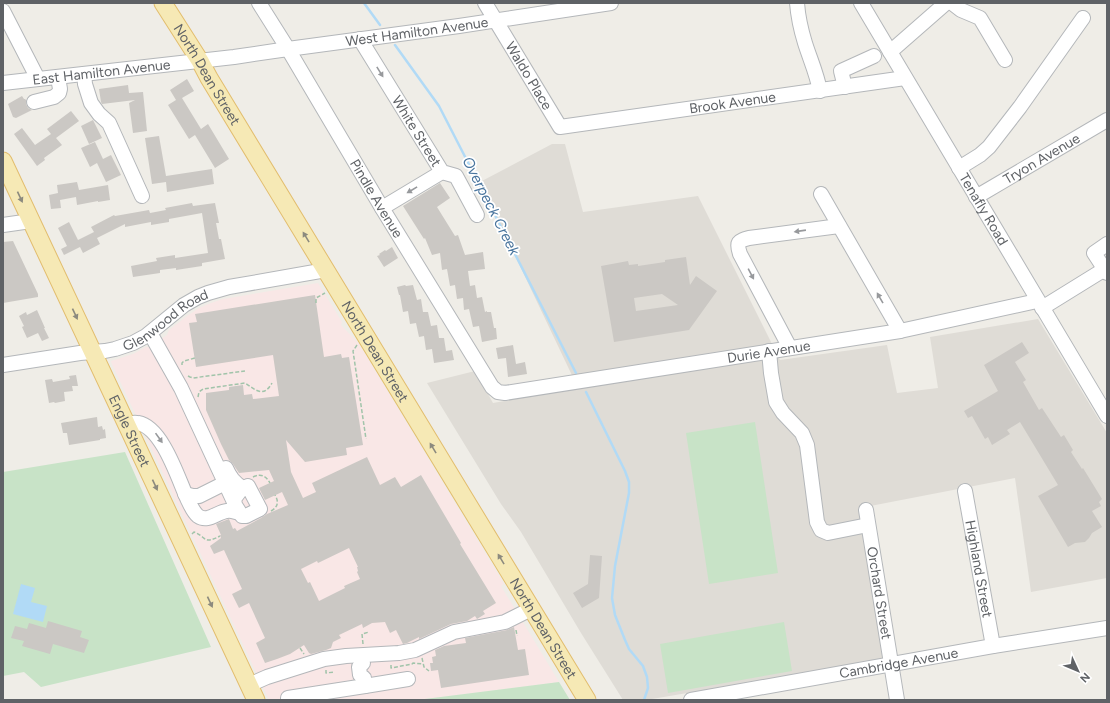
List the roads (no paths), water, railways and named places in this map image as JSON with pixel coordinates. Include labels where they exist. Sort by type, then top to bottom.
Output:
[{"type":"main road","name":"North Dean Street","points":[[164,3],[587,700]]},
{"type":"main road","name":"Engle Street","points":[[3,161],[256,700]]},
{"type":"street","name":"Pindle Avenue","points":[[259,3],[288,49],[382,208],[492,387],[498,392]]},
{"type":"street","name":"Waldo Place","points":[[485,3],[560,127]]},
{"type":"street","name":"West Hamilton Avenue","points":[[223,59],[611,3]]},
{"type":"street","points":[[797,3],[804,41],[820,91]]},
{"type":"street","name":"Tenafly Road","points":[[860,3],[1107,416]]},
{"type":"street","points":[[890,52],[946,3]]},
{"type":"street","points":[[952,3],[961,10],[980,18],[1005,60]]},
{"type":"street","points":[[3,11],[38,79]]},
{"type":"street","points":[[959,168],[980,155],[989,147],[1020,107],[1083,18]]},
{"type":"street","name":"White Street","points":[[360,39],[442,172],[456,176],[477,216]]},
{"type":"street","points":[[845,87],[840,71],[874,56]]},
{"type":"street","name":"East Hamilton Avenue","points":[[3,82],[223,59]]},
{"type":"street","points":[[84,74],[84,84],[91,103],[99,114],[109,123],[142,196]]},
{"type":"street","points":[[34,102],[54,97],[58,94],[60,89],[58,77]]},
{"type":"street","name":"Brook Avenue","points":[[560,127],[905,78]]},
{"type":"street","name":"Tryon Avenue","points":[[976,197],[1107,120]]},
{"type":"street","points":[[382,208],[442,172]]},
{"type":"street","points":[[821,194],[900,332]]},
{"type":"street","points":[[3,225],[31,221]]},
{"type":"street","points":[[790,348],[740,254],[738,243],[741,240],[749,238],[839,226]]},
{"type":"street","points":[[1106,271],[1094,253],[1107,244]]},
{"type":"street","name":"Glenwood Road","points":[[3,364],[80,353],[105,352],[137,341],[153,331],[184,306],[198,297],[213,291],[229,286],[326,270]]},
{"type":"street","name":"Durie Avenue","points":[[498,392],[505,393],[769,351],[900,332],[1040,305],[1106,271]]},
{"type":"street","points":[[153,331],[170,350],[189,386],[228,479],[236,507],[242,516],[260,510],[246,484],[235,483],[228,479]]},
{"type":"street","points":[[769,351],[776,402],[783,413],[802,433],[807,445],[817,522],[821,530],[828,533],[868,525]]},
{"type":"street","points":[[126,424],[134,422],[145,425],[154,432],[162,442],[194,512],[200,517],[208,518],[236,507]]},
{"type":"street","points":[[186,494],[199,496],[228,479]]},
{"type":"street","points":[[236,507],[235,496],[246,484]]},
{"type":"street","name":"Highland Street","points":[[965,491],[994,646]]},
{"type":"street","name":"Orchard Street","points":[[866,510],[897,700]]},
{"type":"street","points":[[249,685],[267,677],[324,659],[346,656],[362,659],[415,650],[454,632],[505,622],[531,609]]},
{"type":"street","name":"Cambridge Avenue","points":[[691,700],[994,646],[1107,628]]},
{"type":"street","points":[[362,659],[366,667],[367,674],[365,682]]},
{"type":"street","points":[[288,698],[365,682],[408,679]]},
{"type":"water","points":[[21,584],[35,588],[31,602],[47,606],[43,622],[13,614]]},
{"type":"waterway","name":"Overpeck Creek","points":[[364,3],[380,25]]},
{"type":"waterway","name":"Overpeck Creek","points":[[395,45],[439,106],[576,373]]},
{"type":"waterway","name":"Overpeck Creek","points":[[586,392],[629,482],[629,493],[615,566],[612,598],[615,615],[625,640],[629,649],[643,666],[647,677],[648,688],[644,700]]}]
